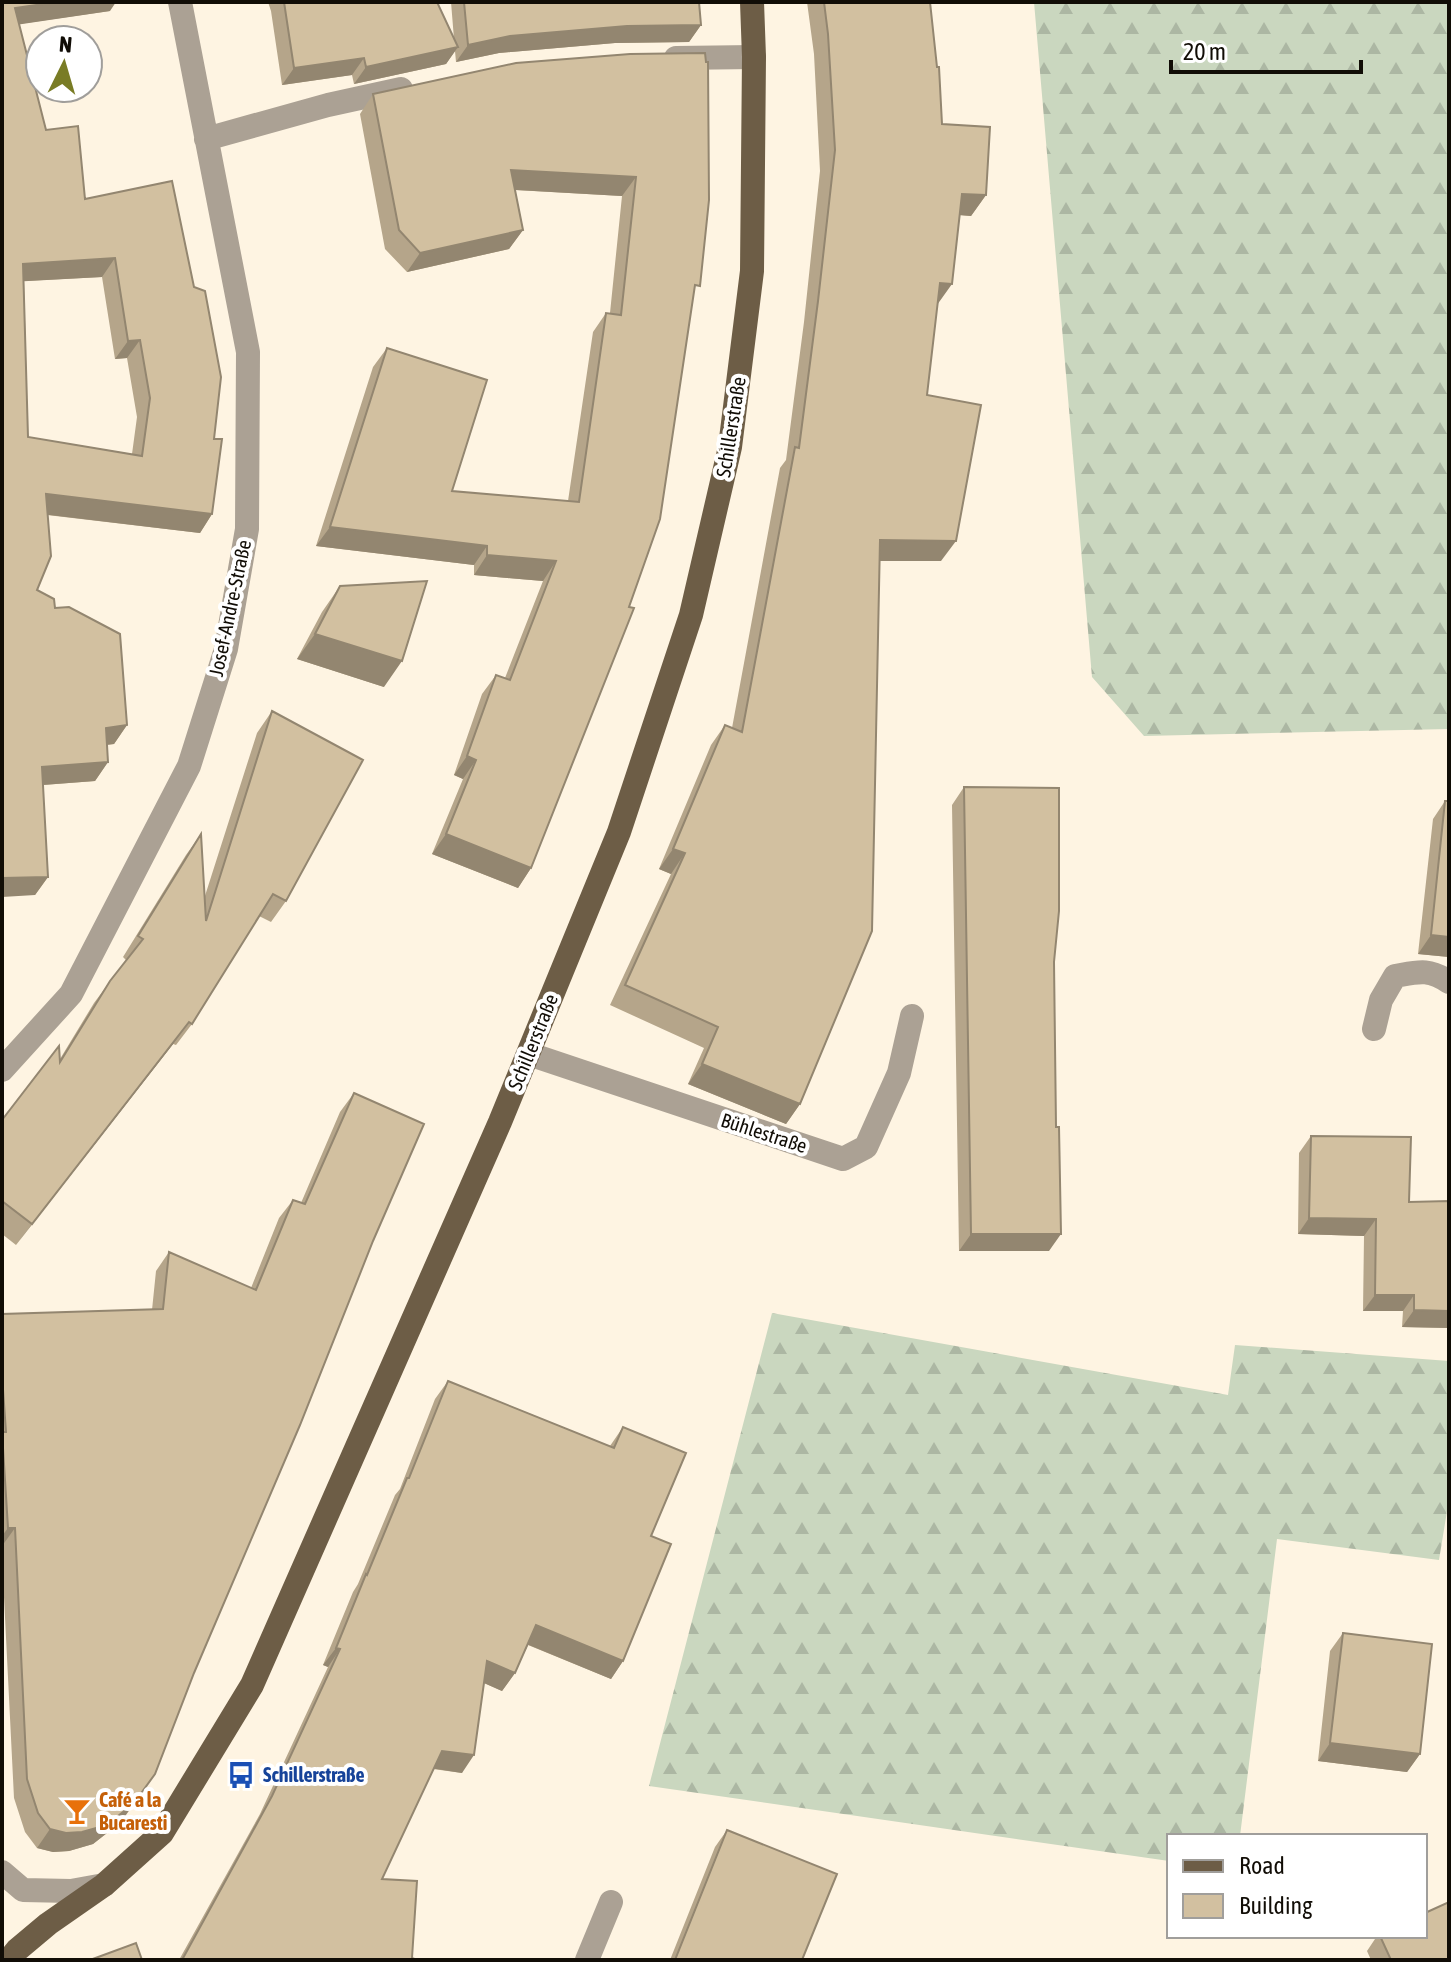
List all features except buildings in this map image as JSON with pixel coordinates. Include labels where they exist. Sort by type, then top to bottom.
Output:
[{"type":"main road","name":"Schillerstraße","points":[[9,1960],[48,1924],[104,1885],[162,1833],[252,1685],[529,1054],[619,832],[686,630],[727,463],[752,271],[752,2]]},
{"type":"street","name":"Josef-Andre-Straße","points":[[2,1070],[71,994],[189,766],[226,649],[247,529],[248,352],[180,2]]},
{"type":"street","points":[[647,58],[754,57]]},
{"type":"street","points":[[206,139],[328,105],[428,83]]},
{"type":"street","points":[[1374,1029],[1381,1000],[1395,976],[1436,973],[1449,982]]},
{"type":"street","name":"Bühlestraße","points":[[529,1054],[843,1159],[866,1147],[899,1073],[912,1016]]},
{"type":"street","points":[[2,1872],[23,1890],[71,1891],[104,1885]]},
{"type":"street","points":[[587,1960],[611,1902]]},
{"type":"green space","points":[[1034,2],[1449,2],[1449,729],[1144,736],[1092,677]]},
{"type":"green space","points":[[772,1313],[1228,1395],[1235,1345],[1449,1361],[1449,1499],[1439,1560],[1277,1539],[1240,1834],[1167,1834],[1167,1861],[649,1786]]},
{"type":"place","name":"Schillerstraße","points":[[241,1775]]},
{"type":"place","name":"Café a la Bucaresti","points":[[77,1811]]}]
